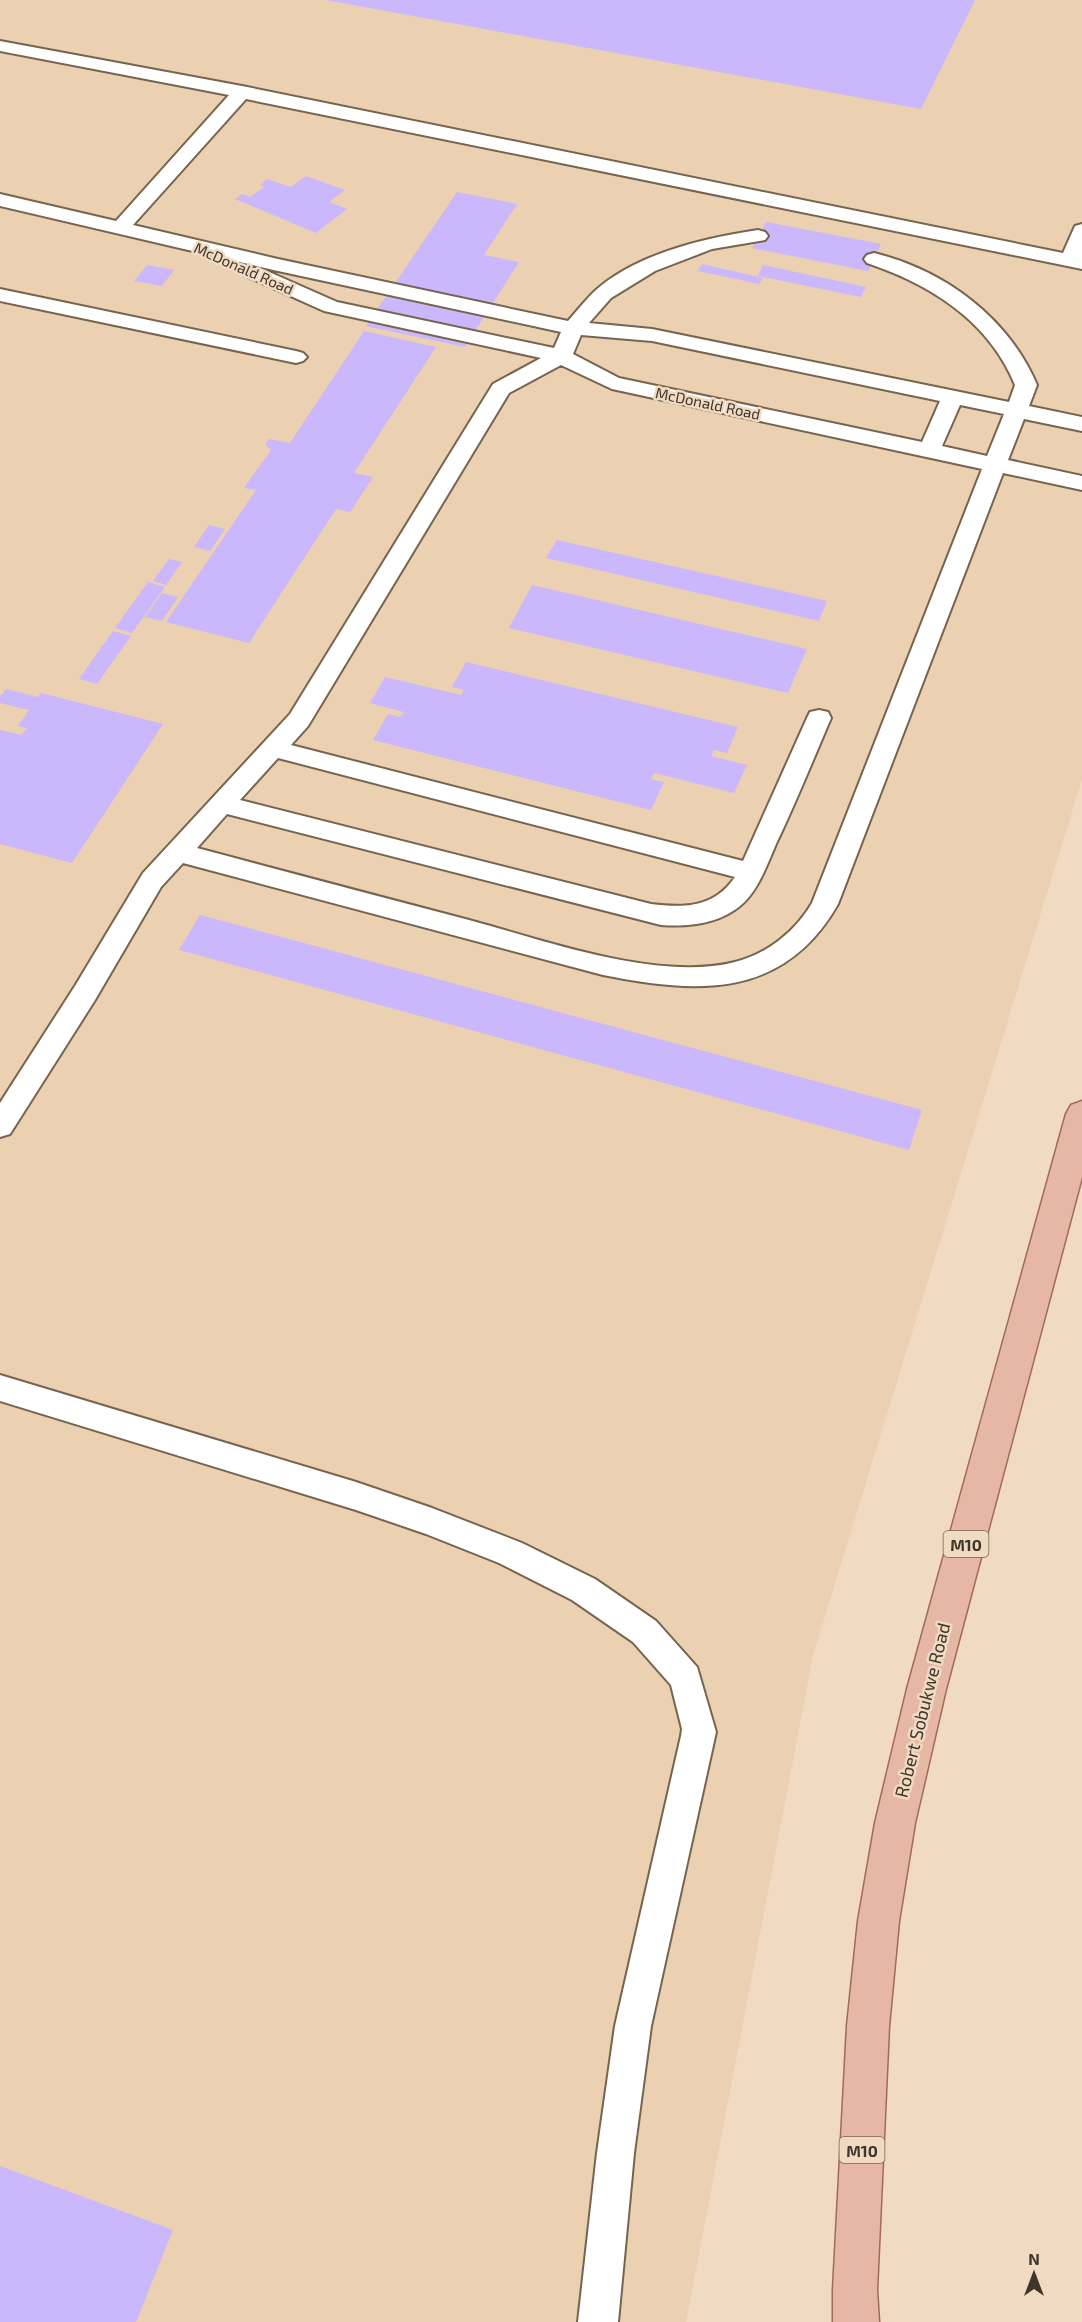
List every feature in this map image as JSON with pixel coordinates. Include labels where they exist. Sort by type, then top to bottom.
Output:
[{"type":"main road","name":"Robert Sobukwe Road","points":[[856,2322],[855,2290],[864,2100],[873,1978],[886,1870],[906,1769],[934,1658],[976,1511],[1082,1114]]},
{"type":"lane","points":[[0,46],[242,92],[1076,262],[1082,230]]},
{"type":"lane","points":[[121,227],[242,92]]},
{"type":"lane","points":[[0,200],[187,242]]},
{"type":"lane","points":[[0,1126],[85,993],[152,880],[299,720],[501,389],[561,356],[573,328],[604,294],[648,267],[708,244],[758,236]]},
{"type":"lane","name":"McDonald Road","points":[[187,242],[290,267],[573,328],[652,336],[1082,424]]},
{"type":"lane","name":"McDonald Road","points":[[187,242],[331,307],[561,356],[612,383],[1082,483]]},
{"type":"lane","points":[[178,852],[603,965],[654,976],[689,979],[718,976],[752,968],[781,954],[806,933],[825,904],[1026,385],[1012,358],[984,323],[965,304],[944,288],[908,270],[874,260]]},
{"type":"lane","points":[[0,295],[296,357]]},
{"type":"lane","points":[[929,450],[952,398]]},
{"type":"lane","points":[[222,804],[651,914],[683,917],[708,913],[730,900],[744,884],[819,718]]},
{"type":"lane","points":[[271,748],[750,872]]},
{"type":"lane","points":[[0,1388],[330,1488],[440,1525],[507,1551],[561,1575],[600,1599],[645,1632],[675,1661],[693,1689],[699,1727],[686,1794],[640,1989],[623,2095],[598,2322]]},
{"type":"shaded area","points":[[0,0],[1082,0],[1082,779],[813,1655],[686,2322],[0,2322]]},
{"type":"building","points":[[326,0],[975,0],[921,109]]},
{"type":"building","points":[[306,176],[345,190],[329,202],[347,209],[316,233],[235,199],[242,194],[250,197],[264,187],[260,185],[267,179],[291,187]]},
{"type":"building","points":[[457,192],[517,204],[484,255],[519,262],[465,347],[366,326]]},
{"type":"building","points":[[766,222],[881,244],[868,271],[752,248]]},
{"type":"building","points":[[702,264],[763,278],[759,284],[698,271]]},
{"type":"building","points":[[147,265],[174,270],[162,286],[134,281]]},
{"type":"building","points":[[763,265],[866,287],[861,297],[758,276]]},
{"type":"building","points":[[364,331],[436,347],[354,473],[373,477],[350,512],[336,509],[249,643],[166,622],[256,490],[244,488],[271,450],[265,444],[269,439],[290,443]]},
{"type":"building","points":[[209,525],[225,529],[210,551],[194,547]]},
{"type":"building","points":[[557,540],[827,601],[819,621],[546,558]]},
{"type":"building","points":[[169,559],[182,562],[166,585],[153,581]]},
{"type":"building","points":[[148,582],[165,587],[132,633],[115,628]]},
{"type":"building","points":[[532,585],[807,649],[788,693],[509,628]]},
{"type":"building","points":[[162,593],[178,597],[162,621],[145,617]]},
{"type":"building","points":[[113,631],[131,636],[97,684],[79,679]]},
{"type":"building","points":[[466,662],[738,727],[727,753],[714,750],[711,756],[747,765],[734,793],[654,773],[651,779],[664,782],[651,810],[373,740],[388,714],[400,717],[404,712],[370,703],[385,677],[461,695],[464,690],[452,687]]},
{"type":"building","points":[[6,689],[38,697],[41,693],[163,724],[72,863],[0,844],[0,730],[21,735],[27,728],[18,726],[29,710],[0,703],[0,697]]},
{"type":"building","points":[[200,915],[922,1110],[909,1150],[179,950]]},
{"type":"building","points":[[0,2166],[173,2230],[136,2322],[0,2322]]}]
